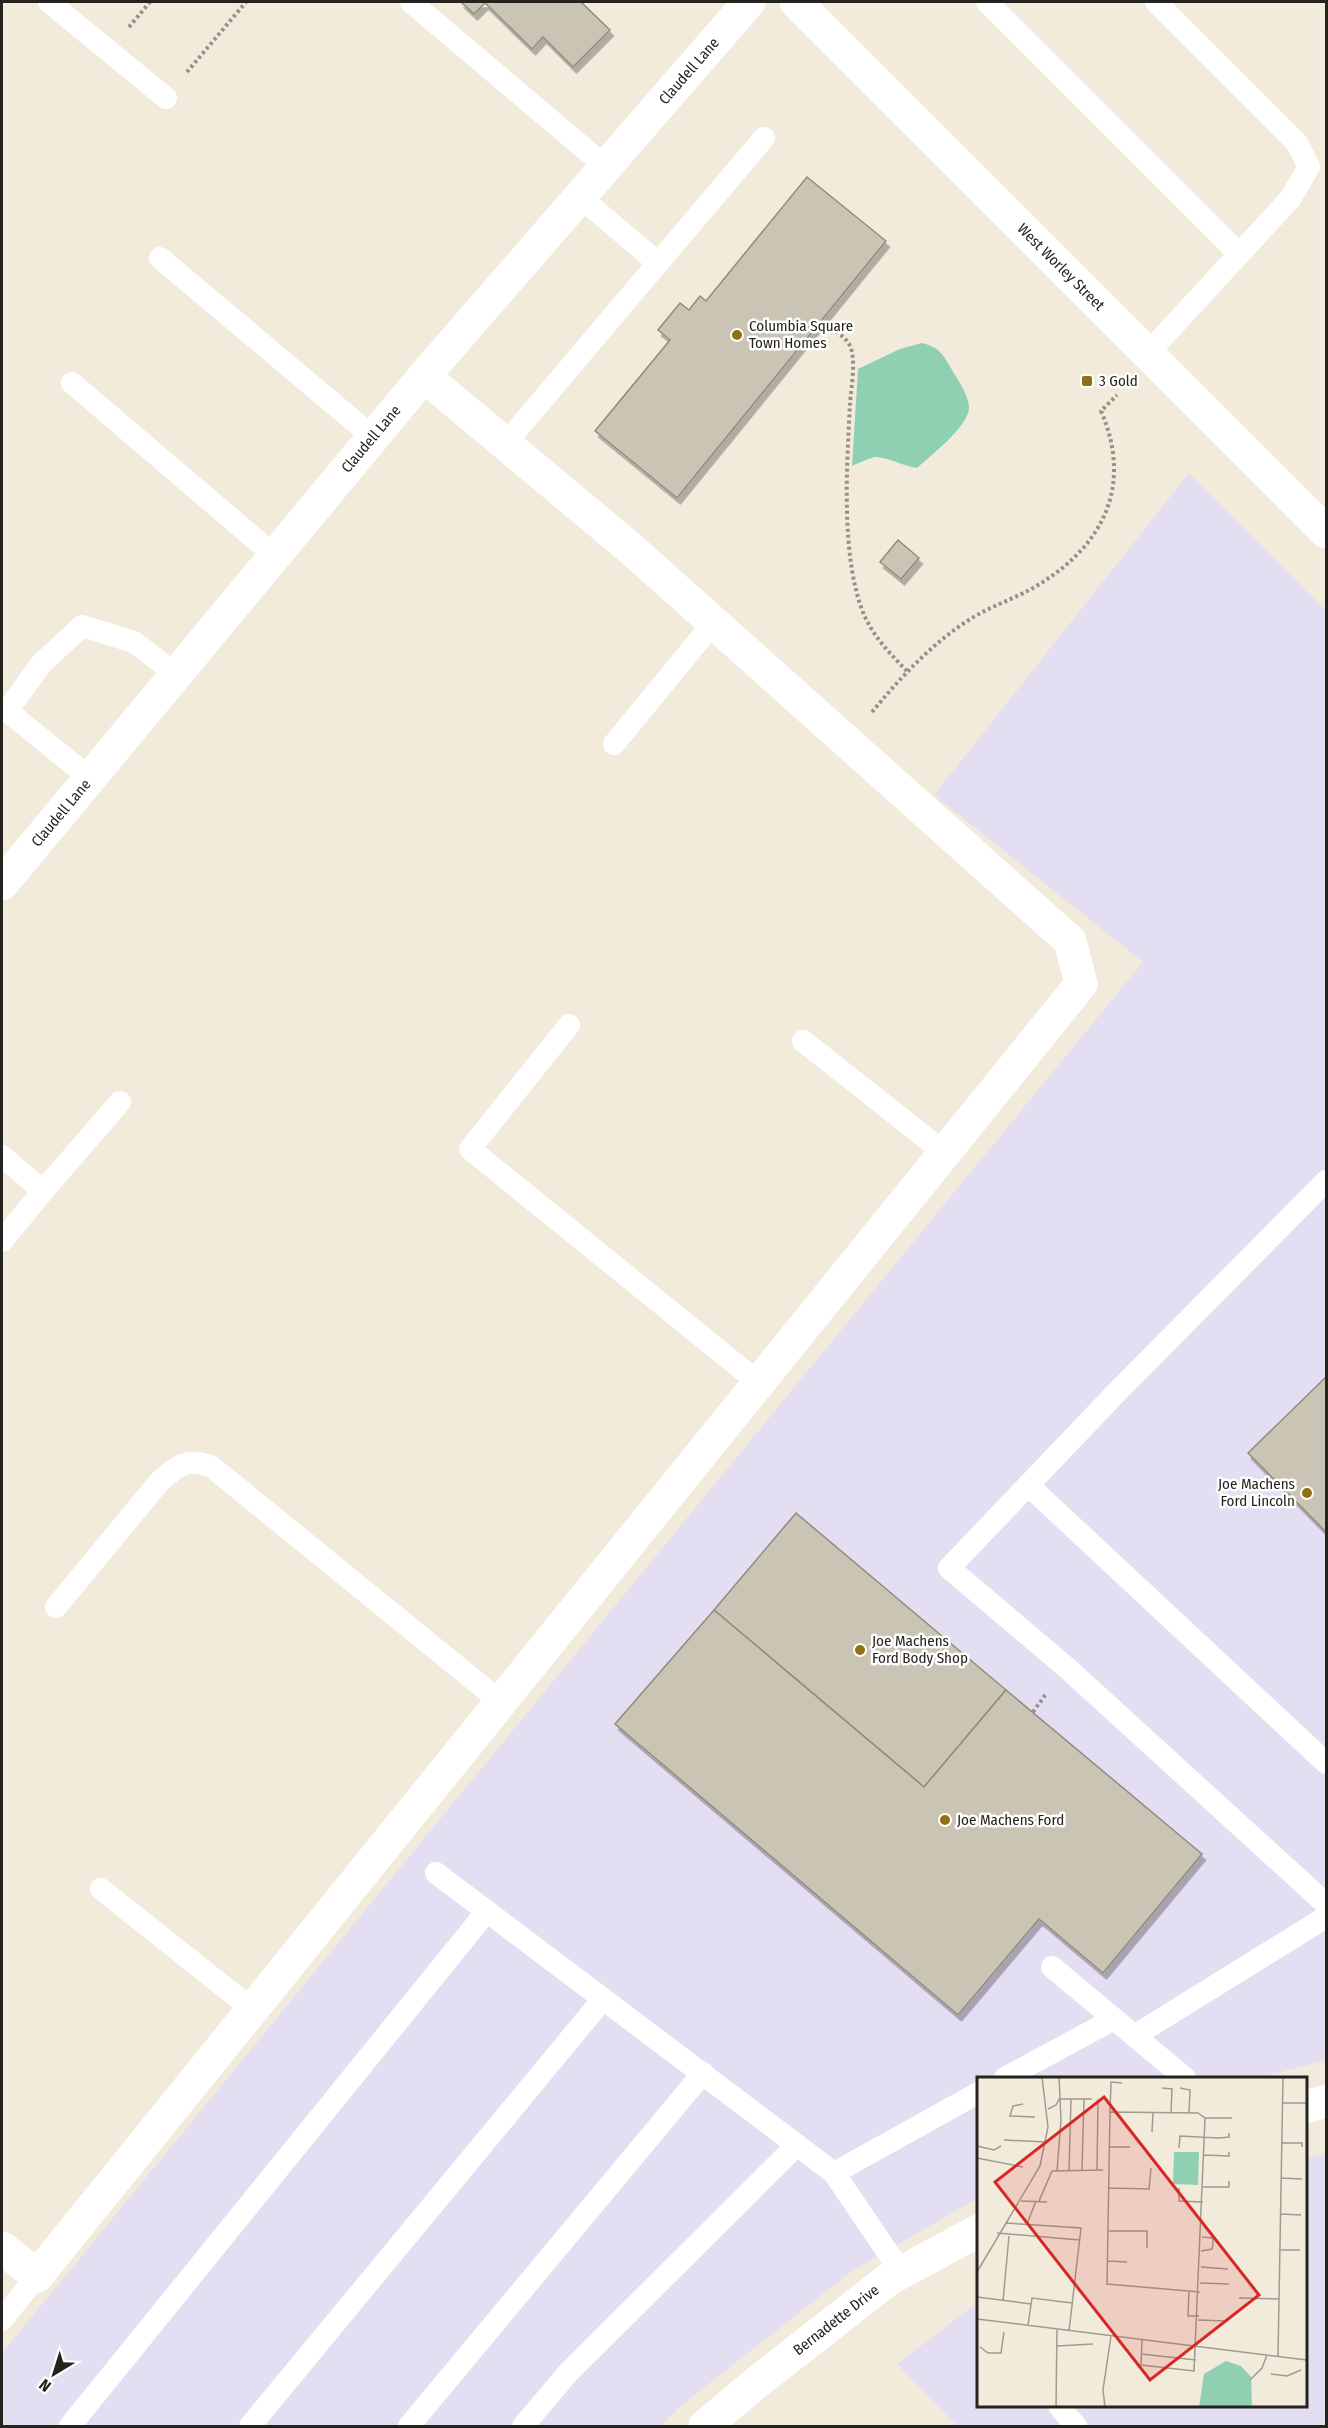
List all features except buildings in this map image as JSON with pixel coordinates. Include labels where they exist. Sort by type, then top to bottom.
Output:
[{"type":"street","name":"Claudell Lane","points":[[2,884],[424,376],[749,2]]},
{"type":"street","name":"West Worley Street","points":[[796,2],[1326,532]]},
{"type":"street","points":[[2,2248],[37,2276],[1081,984],[1070,941],[630,548],[424,376]]},
{"type":"street","points":[[1307,2106],[1326,2101]]},
{"type":"street","name":"Bernadette Drive","points":[[705,2427],[756,2383],[889,2279],[977,2232]]},
{"type":"lane","points":[[49,2],[166,98]]},
{"type":"lane","points":[[411,2],[606,167]]},
{"type":"lane","points":[[987,2],[1239,254]]},
{"type":"lane","points":[[1148,353],[1290,199],[1309,167],[1297,143],[1156,2]]},
{"type":"lane","points":[[505,444],[764,138]]},
{"type":"lane","points":[[580,197],[658,263]]},
{"type":"lane","points":[[160,258],[373,437]]},
{"type":"lane","points":[[72,383],[275,555]]},
{"type":"lane","points":[[614,744],[714,622]]},
{"type":"lane","points":[[90,778],[7,711],[41,664],[82,626],[134,642],[176,674]]},
{"type":"lane","points":[[569,1025],[470,1149],[759,1383]]},
{"type":"lane","points":[[803,1041],[945,1153]]},
{"type":"lane","points":[[2,1241],[120,1102]]},
{"type":"lane","points":[[2,1156],[43,1191]]},
{"type":"lane","points":[[1326,1181],[1117,1392],[949,1568],[1067,1668],[1326,1904]]},
{"type":"lane","points":[[56,1607],[160,1482],[174,1469],[188,1461],[200,1462],[212,1467],[501,1702]]},
{"type":"lane","points":[[1028,1485],[1326,1763]]},
{"type":"lane","points":[[436,1873],[834,2173],[901,2272]]},
{"type":"lane","points":[[101,1889],[253,2010]]},
{"type":"lane","points":[[70,2427],[487,1911]]},
{"type":"lane","points":[[1134,2036],[1326,1917]]},
{"type":"lane","points":[[1052,1967],[1183,2077]]},
{"type":"lane","points":[[250,2427],[603,1999]]},
{"type":"lane","points":[[1009,2077],[1114,2019]]},
{"type":"lane","points":[[409,2427],[703,2073]]},
{"type":"lane","points":[[834,2173],[977,2094]]},
{"type":"lane","points":[[523,2427],[568,2373],[797,2145]]},
{"type":"lane","points":[[2,2320],[37,2276]]},
{"type":"lane","points":[[1060,2407],[1076,2427]]},
{"type":"path","points":[[166,98],[246,2]]},
{"type":"path","points":[[821,321],[849,344],[853,362],[847,459],[850,553],[856,590],[866,617],[878,639],[907,671]]},
{"type":"path","points":[[848,742],[907,671],[949,635],[973,617],[1037,586],[1068,565],[1087,546],[1104,520],[1112,493],[1114,453],[1109,429],[1101,411],[1117,395]]},
{"type":"shaded area","points":[[1189,473],[1326,611],[1326,2060],[1263,2077],[977,2077],[977,2199],[852,2271],[682,2405],[661,2426],[2,2426],[2,2353],[1143,962],[934,795]]},
{"type":"shaded area","points":[[1326,2154],[1326,2426],[957,2426],[897,2364],[977,2303],[977,2407],[1307,2407],[1307,2159]]},
{"type":"green space","points":[[922,343],[937,349],[946,360],[967,398],[969,408],[967,416],[948,441],[917,468],[879,457],[852,466],[858,369],[900,349]]},
{"type":"place","name":"Columbia Square Town Homes","points":[[737,335]]},
{"type":"place","name":"3 Gold","points":[[1087,381]]},
{"type":"place","name":"Joe Machens Ford Lincoln","points":[[1307,1493]]},
{"type":"place","name":"Joe Machens Ford Body Shop","points":[[860,1650]]},
{"type":"place","name":"Joe Machens Ford","points":[[945,1820]]}]
